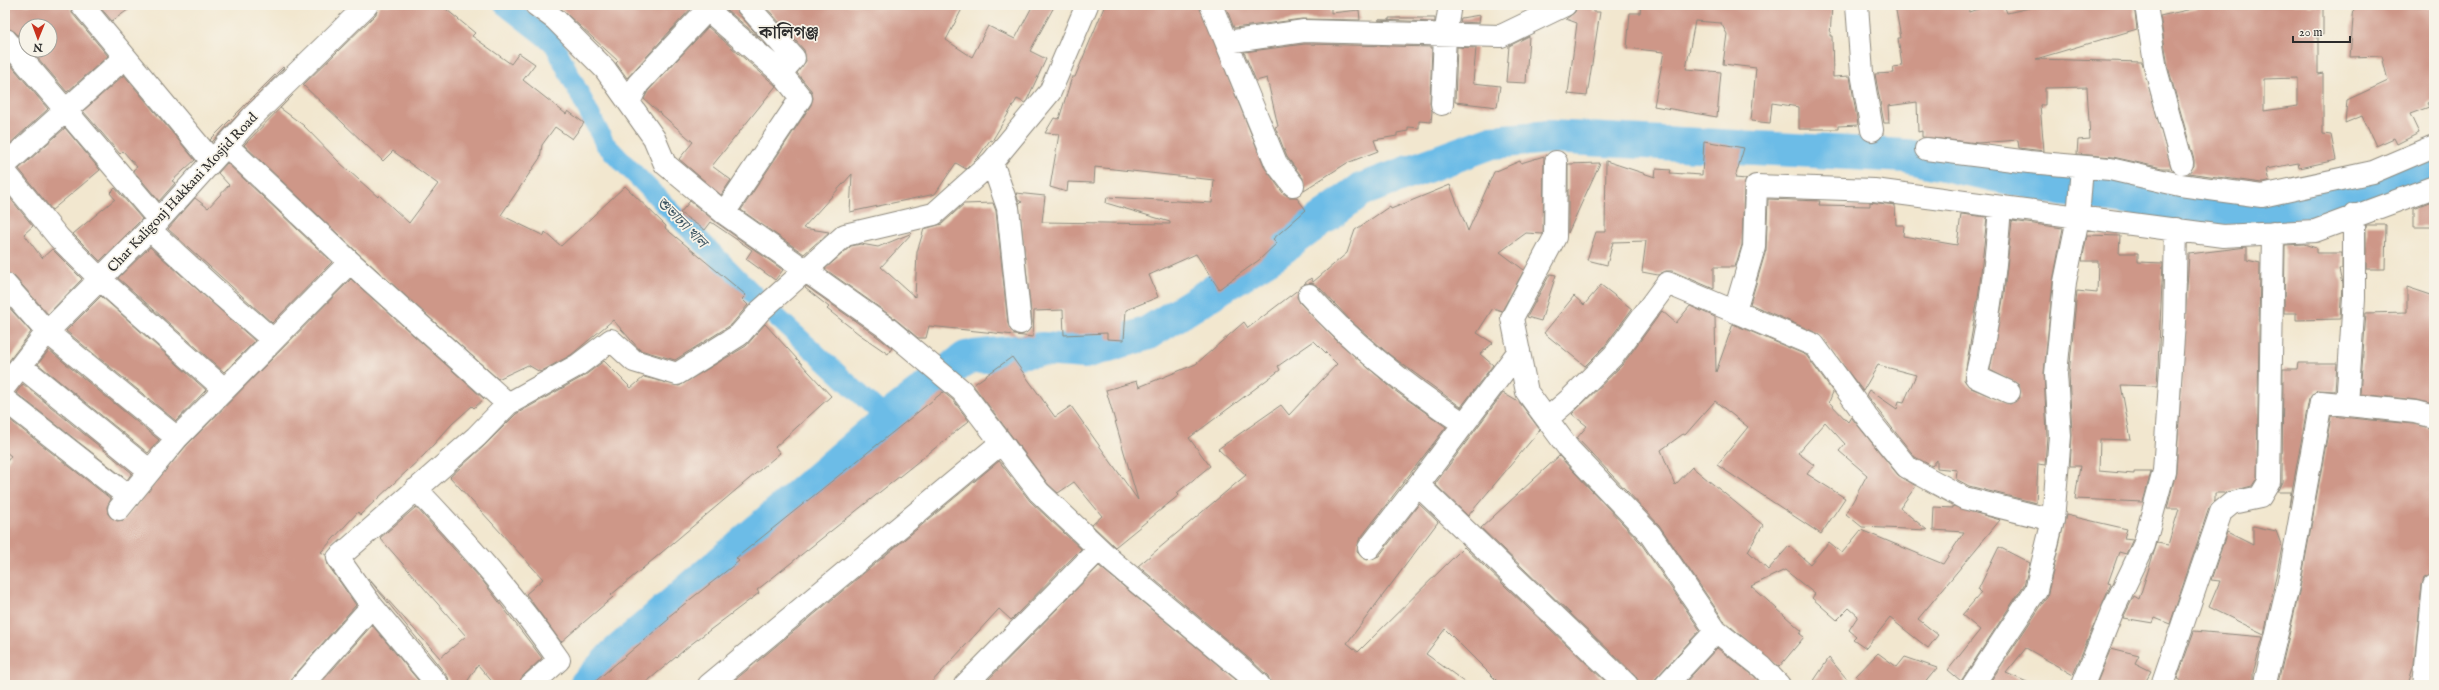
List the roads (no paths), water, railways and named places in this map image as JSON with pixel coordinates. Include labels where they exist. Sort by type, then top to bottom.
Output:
[{"type":"street","points":[[82,5],[125,58],[162,99],[218,152],[350,262],[508,404]]},
{"type":"street","name":"Char Kaligonj Hakkani Mosjid Road","points":[[5,386],[47,332],[154,224],[218,152],[367,5]]},
{"type":"street","points":[[536,5],[555,19],[605,69],[654,138],[665,164],[724,213],[887,328],[962,391],[1039,492],[1099,549],[1244,670],[1259,685]]},
{"type":"street","points":[[747,5],[794,58],[781,73]]},
{"type":"street","points":[[435,684],[372,606],[338,558],[476,437],[508,404],[578,365],[611,340],[634,361],[677,374],[739,335],[760,311],[845,235],[934,214],[992,162],[1050,92],[1087,5]]},
{"type":"street","points":[[1211,5],[1276,163],[1293,185]]},
{"type":"street","points":[[1442,104],[1445,35],[1450,5]]},
{"type":"street","points":[[1227,42],[1304,31],[1501,36],[1565,5]]},
{"type":"street","points":[[1857,5],[1862,73],[1872,130]]},
{"type":"street","points":[[2146,5],[2156,70],[2182,163]]},
{"type":"street","points":[[629,102],[638,84],[705,12],[710,12],[781,73],[801,98],[724,213]]},
{"type":"street","points":[[6,40],[66,110],[154,224],[220,294],[273,340]]},
{"type":"street","points":[[5,165],[125,58]]},
{"type":"street","points":[[1926,149],[2082,171],[2110,169],[2180,185],[2262,196],[2373,172],[2434,146]]},
{"type":"street","points":[[992,162],[1008,208],[1020,323]]},
{"type":"street","points":[[1556,162],[1555,237],[1512,318],[1527,392],[1569,449],[1650,534],[1716,630],[1762,667],[1780,685]]},
{"type":"street","points":[[1973,685],[2036,590],[2053,520],[2060,436],[2056,374],[2064,282],[2078,213],[2082,171]]},
{"type":"street","points":[[5,172],[59,238],[100,279],[224,389]]},
{"type":"street","points":[[1735,311],[1754,247],[1756,186],[1874,190],[2000,207],[2078,213],[2223,236],[2315,230],[2434,187]]},
{"type":"street","points":[[2000,207],[1996,277],[1989,325],[1976,377],[2009,392]]},
{"type":"street","points":[[2347,405],[2354,298],[2354,215]]},
{"type":"street","points":[[2083,685],[2113,610],[2144,545],[2164,471],[2174,322],[2176,229]]},
{"type":"street","points":[[2162,685],[2221,512],[2232,502],[2260,497],[2269,482],[2273,233]]},
{"type":"street","points":[[5,400],[124,503],[177,438],[350,262]]},
{"type":"street","points":[[1547,419],[1570,399],[1614,355],[1667,282],[1814,345],[1868,419],[1907,467],[1964,498],[2053,520]]},
{"type":"street","points":[[5,284],[47,332],[177,438]]},
{"type":"street","points":[[1309,295],[1325,313],[1416,392],[1464,424]]},
{"type":"street","points":[[1369,548],[1519,352]]},
{"type":"street","points":[[21,366],[150,471]]},
{"type":"street","points":[[2266,684],[2288,586],[2321,402],[2415,412],[2434,417]]},
{"type":"street","points":[[709,685],[1001,443]]},
{"type":"street","points":[[1418,484],[1628,685]]},
{"type":"street","points":[[416,489],[472,550],[536,627],[559,660],[531,685]]},
{"type":"street","points":[[965,685],[1099,549]]},
{"type":"street","points":[[2424,685],[2434,586]]},
{"type":"street","points":[[302,685],[372,606]]},
{"type":"street","points":[[1666,685],[1716,630]]},
{"type":"waterway","name":"শুভাঢ্যা খাল","points":[[504,5],[554,44],[605,144],[768,309],[887,419]]},
{"type":"waterway","points":[[586,685],[614,655],[887,419],[966,358],[1042,349],[1085,352],[1146,334],[1275,253],[1361,190],[1492,142],[1550,137],[1906,156],[2066,190],[2203,209],[2277,207],[2382,183],[2434,167]]},
{"type":"district","name":"কালিগঞ্জ","points":[[789,32]]}]
